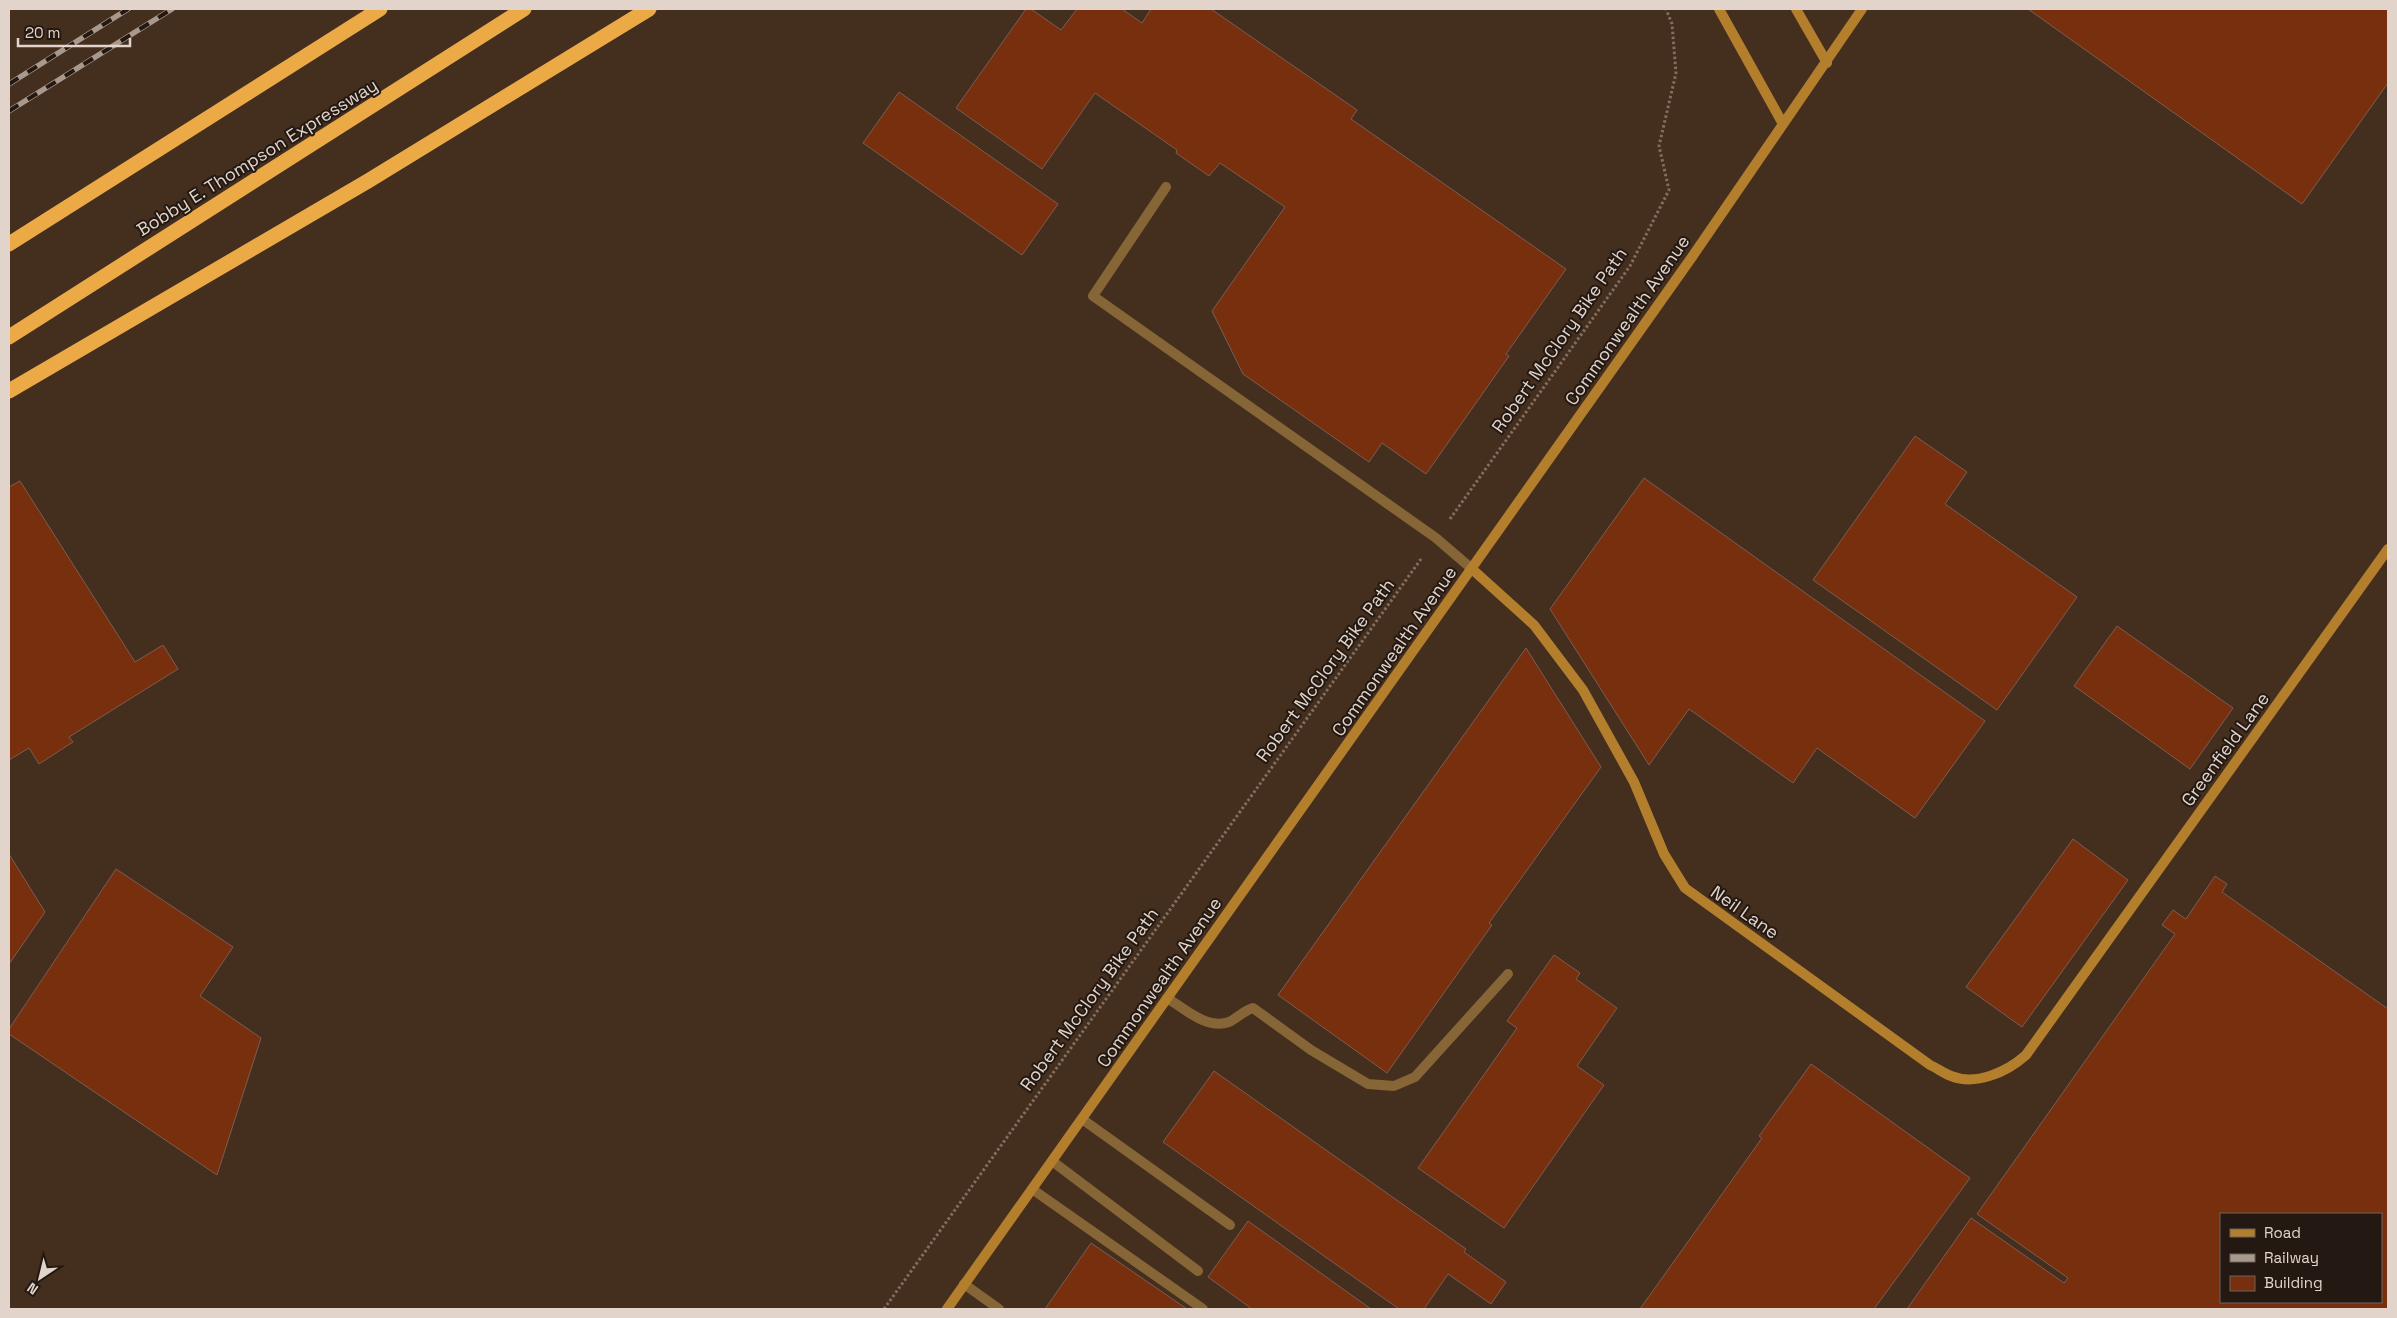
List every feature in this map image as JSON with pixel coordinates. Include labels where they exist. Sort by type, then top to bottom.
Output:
[{"type":"highway","points":[[9,244],[380,9]]},
{"type":"highway","name":"Bobby E. Thompson Expressway","points":[[9,337],[524,9]]},
{"type":"highway","points":[[9,391],[368,181],[649,9]]},
{"type":"street","points":[[1719,9],[1783,124]]},
{"type":"street","points":[[1796,9],[1827,63]]},
{"type":"street","name":"Commonwealth Avenue","points":[[946,1309],[1692,257],[1827,63],[1862,9]]},
{"type":"street","name":"Greenfield Lane","points":[[2087,968],[2388,549]]},
{"type":"street","name":"Neil Lane","points":[[1472,569],[1534,625],[1583,690],[1634,782],[1664,854],[1684,888],[1930,1065],[1952,1076],[1975,1078],[1999,1073],[2014,1066],[2026,1055],[2087,968]]},
{"type":"lane","points":[[1166,187],[1093,296],[1436,538],[1472,569]]},
{"type":"lane","points":[[1168,998],[1210,1024],[1229,1022],[1242,1012],[1253,1008],[1311,1050],[1368,1084],[1394,1086],[1415,1077],[1508,974]]},
{"type":"lane","points":[[1082,1119],[1230,1225]]},
{"type":"lane","points":[[1052,1161],[1198,1271]]},
{"type":"lane","points":[[1032,1189],[1202,1309]]},
{"type":"lane","points":[[964,1284],[999,1309]]},
{"type":"path","name":"Robert McClory Bike Path","points":[[884,1309],[1630,266],[1669,190],[1658,146],[1676,73],[1672,24],[1666,9]]},
{"type":"building","points":[[1026,9],[1031,9],[1061,30],[1077,9],[1122,9],[1142,23],[1151,9],[1211,9],[1357,110],[1351,119],[1566,269],[1506,354],[1509,356],[1426,474],[1382,443],[1369,462],[1243,374],[1212,311],[1285,207],[1220,163],[1209,176],[1176,153],[1177,150],[1095,93],[1042,169],[956,108]]},
{"type":"building","points":[[2028,9],[2388,9],[2388,83],[2302,204]]},
{"type":"building","points":[[899,92],[1058,204],[1022,255],[863,143]]},
{"type":"building","points":[[1915,436],[1967,472],[1945,504],[2077,597],[1997,710],[1813,580]]},
{"type":"building","points":[[1644,478],[1985,721],[1915,818],[1817,748],[1793,783],[1689,709],[1649,765],[1550,609]]},
{"type":"building","points":[[20,481],[135,662],[163,645],[178,669],[69,737],[73,742],[39,764],[29,748],[9,760],[9,487]]},
{"type":"building","points":[[2117,626],[2233,708],[2190,769],[2074,686]]},
{"type":"building","points":[[1526,648],[1601,767],[1489,923],[1492,925],[1387,1073],[1278,995]]},
{"type":"building","points":[[2073,839],[2128,880],[2022,1027],[1966,987]]},
{"type":"building","points":[[9,854],[45,912],[9,964]]},
{"type":"building","points":[[116,869],[233,947],[200,996],[261,1038],[217,1175],[9,1034],[9,1029]]},
{"type":"building","points":[[2215,876],[2227,884],[2222,892],[2388,1009],[2388,1309],[1907,1309],[1971,1218],[2064,1283],[2068,1278],[1977,1214],[2175,934],[2162,925],[2173,910],[2186,919]]},
{"type":"building","points":[[1554,955],[1580,973],[1576,979],[1617,1008],[1577,1066],[1604,1085],[1504,1228],[1418,1168],[1517,1028],[1507,1021]]},
{"type":"building","points":[[1811,1064],[1970,1178],[1874,1309],[1640,1309],[1762,1138],[1759,1136]]},
{"type":"building","points":[[1214,1071],[1466,1249],[1464,1252],[1506,1282],[1491,1304],[1448,1274],[1424,1309],[1399,1309],[1163,1142]]},
{"type":"building","points":[[1248,1221],[1371,1309],[1252,1309],[1208,1277]]},
{"type":"building","points":[[1091,1243],[1187,1309],[1045,1309]]},
{"type":"railway","points":[[9,84],[128,9]]},
{"type":"railway","points":[[9,111],[172,9]]}]
